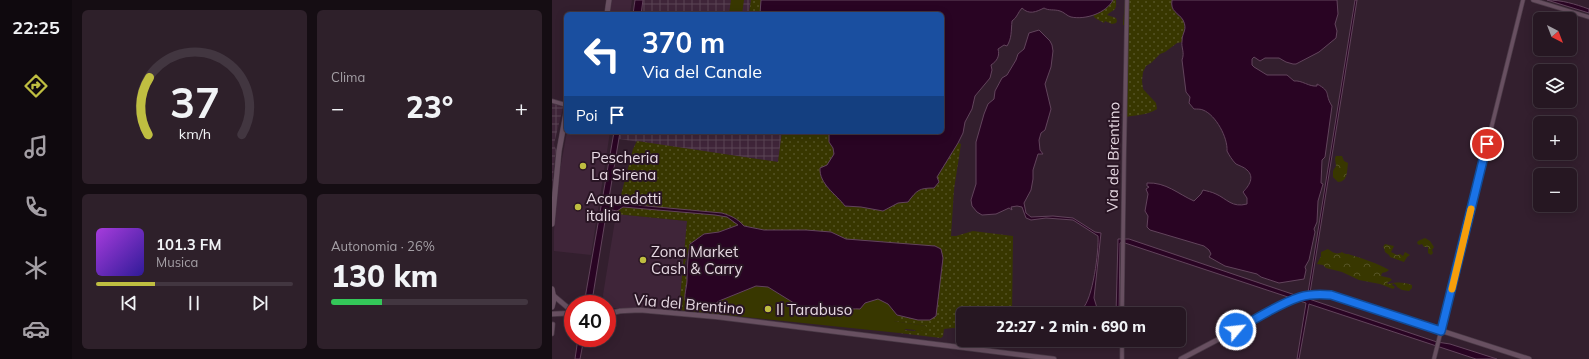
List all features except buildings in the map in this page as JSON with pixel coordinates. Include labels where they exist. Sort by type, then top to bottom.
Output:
[{"type":"main road","points":[[607,12],[609,0]]},
{"type":"main road","points":[[552,224],[559,151],[564,124]]},
{"type":"main road","points":[[552,289],[554,296],[552,307]]},
{"type":"street","name":"Via del Brentino","points":[[1122,307],[1127,0]]},
{"type":"street","points":[[1434,359],[1524,0]]},
{"type":"street","points":[[1533,0],[1589,17]]},
{"type":"street","points":[[552,101],[564,104]]},
{"type":"street","points":[[1181,359],[1291,300],[1301,296],[1311,295],[1331,295],[1529,359]]},
{"type":"street","points":[[554,296],[564,305]]},
{"type":"street","name":"Via del Brentino","points":[[616,312],[640,310],[710,316],[1054,359]]},
{"type":"street","points":[[552,314],[564,313]]},
{"type":"street","points":[[552,334],[553,324]]},
{"type":"street","points":[[1122,347],[1122,359]]},
{"type":"shaded area","points":[[609,0],[632,0],[630,12],[607,12]]},
{"type":"shaded area","points":[[635,0],[643,0],[641,12],[633,12]]},
{"type":"shaded area","points":[[643,0],[751,0],[749,12],[641,12]]},
{"type":"shaded area","points":[[761,0],[1113,0],[1106,9],[1101,12],[1077,18],[1071,17],[1056,10],[1044,8],[1035,12],[1027,12],[1022,8],[1012,21],[1009,43],[1007,46],[1004,45],[998,49],[998,58],[991,65],[992,70],[990,78],[975,96],[972,109],[965,122],[963,133],[937,177],[939,182],[934,188],[919,190],[908,202],[898,203],[883,211],[845,206],[825,184],[820,174],[820,168],[827,165],[834,154],[833,148],[829,142],[829,134],[944,134],[944,12],[760,12]]},
{"type":"shaded area","points":[[1172,0],[1337,0],[1338,14],[1335,24],[1337,31],[1336,38],[1319,52],[1296,64],[1286,62],[1279,58],[1265,58],[1260,61],[1254,57],[1252,59],[1252,65],[1267,75],[1287,75],[1294,81],[1311,86],[1317,86],[1317,84],[1325,89],[1332,106],[1325,157],[1322,160],[1321,183],[1323,184],[1318,201],[1317,222],[1314,229],[1315,232],[1309,260],[1305,267],[1306,270],[1304,279],[1279,283],[1261,277],[1257,274],[1225,266],[1209,257],[1211,254],[1204,246],[1150,230],[1147,227],[1148,216],[1145,211],[1148,194],[1146,189],[1149,187],[1147,186],[1147,183],[1166,186],[1194,201],[1203,190],[1214,193],[1234,204],[1242,205],[1247,204],[1247,198],[1243,192],[1249,184],[1251,178],[1247,170],[1236,164],[1230,156],[1227,151],[1226,140],[1217,122],[1208,113],[1202,110],[1194,109],[1189,103],[1190,97],[1186,92],[1182,60],[1182,38],[1185,26],[1181,17],[1172,7]]},
{"type":"shaded area","points":[[1355,0],[1357,0],[1309,299],[1437,342],[1450,344],[1497,359],[1476,359],[1309,304],[1299,359],[1297,359],[1306,303],[1122,242],[1120,243],[1119,307],[1116,307],[1118,239],[1129,239],[1307,299]]},
{"type":"shaded area","points":[[1547,0],[1579,5],[1589,9],[1589,13]]},
{"type":"shaded area","points":[[1039,30],[1050,41],[1053,51],[1051,67],[1045,84],[1051,109],[1045,130],[1041,133],[1039,140],[1040,150],[1043,154],[1038,154],[1033,170],[1031,190],[1024,203],[1026,213],[1031,217],[1053,216],[1073,218],[1095,232],[1101,233],[1094,298],[1097,307],[1084,307],[1092,286],[1096,263],[1098,236],[1073,220],[1046,218],[1031,220],[1026,218],[1022,207],[1011,207],[1012,210],[1009,208],[996,214],[982,215],[972,206],[971,200],[976,184],[976,142],[984,114],[988,104],[994,99],[995,91],[1002,78],[1007,75],[1018,54],[1024,49],[1029,33]]},
{"type":"shaded area","points":[[552,103],[563,107],[554,144],[556,150],[552,185]]},
{"type":"shaded area","points":[[567,134],[610,134],[591,255],[554,251],[554,231],[559,175]]},
{"type":"shaded area","points":[[614,134],[620,134],[609,198],[620,200],[625,204],[722,213],[734,218],[744,226],[764,230],[806,230],[831,232],[846,239],[935,246],[941,249],[943,258],[936,316],[930,320],[918,320],[897,315],[888,304],[878,299],[865,303],[860,309],[840,310],[829,306],[819,311],[810,313],[768,287],[756,286],[719,301],[711,307],[686,303],[685,295],[690,244],[704,234],[719,232],[738,225],[727,217],[715,215],[623,207],[617,211],[607,209],[593,295],[586,295]]},
{"type":"shaded area","points":[[620,134],[782,134],[778,162],[619,139]]},
{"type":"shaded area","points":[[616,214],[687,221],[679,310],[616,308],[616,295],[603,295]]},
{"type":"shaded area","points":[[577,347],[582,347],[580,359],[575,359]]},
{"type":"green space","points":[[731,0],[744,0],[742,12],[729,12]]},
{"type":"green space","points":[[751,0],[761,0],[760,12],[749,12]]},
{"type":"green space","points":[[1113,0],[1116,0],[1115,8],[1107,15],[1116,18],[1116,23],[1112,24],[1105,21],[1104,23],[1095,18],[1093,15],[1099,13]]},
{"type":"green space","points":[[1125,0],[1172,0],[1177,15],[1183,20],[1185,27],[1182,42],[1177,43],[1160,54],[1146,66],[1143,72],[1143,89],[1156,103],[1157,109],[1146,114],[1126,117],[1126,25],[1123,25]]},
{"type":"green space","points":[[782,134],[829,134],[829,142],[833,148],[834,154],[827,165],[828,187],[832,193],[838,196],[845,206],[883,211],[898,203],[908,202],[912,195],[937,177],[958,143],[961,144],[954,189],[951,236],[973,231],[1013,236],[1012,307],[956,307],[956,328],[944,329],[943,336],[941,338],[899,333],[903,330],[914,331],[926,326],[893,321],[897,315],[922,320],[927,320],[936,316],[943,258],[880,241],[846,239],[831,232],[806,230],[764,230],[740,225],[719,232],[704,234],[690,244],[685,263],[687,282],[685,289],[686,303],[703,307],[719,301],[716,314],[679,310],[687,221],[616,214],[633,149],[637,141],[778,162]]},
{"type":"green space","points":[[1336,156],[1342,156],[1344,161],[1348,163],[1344,180],[1338,182],[1333,177],[1333,171],[1336,166]]},
{"type":"green space","points":[[1425,238],[1430,241],[1434,247],[1431,255],[1428,253],[1428,247],[1424,247],[1422,244],[1419,245],[1417,243]]},
{"type":"green space","points":[[1385,244],[1394,246],[1391,252],[1397,255],[1400,254],[1403,256],[1405,252],[1410,255],[1404,262],[1390,257],[1385,252],[1383,247]]},
{"type":"green space","points":[[1328,249],[1335,253],[1342,252],[1350,254],[1380,265],[1389,270],[1382,273],[1381,276],[1390,278],[1392,280],[1387,283],[1393,283],[1392,285],[1395,287],[1393,289],[1380,284],[1359,280],[1342,272],[1317,264],[1321,256],[1321,252]]},
{"type":"green space","points":[[1393,283],[1409,284],[1412,285],[1412,288],[1409,291],[1402,290]]},
{"type":"green space","points":[[756,286],[768,287],[810,313],[819,311],[829,306],[840,310],[860,309],[865,303],[878,299],[888,304],[897,315],[894,321],[926,326],[927,329],[924,331],[906,329],[899,333],[716,314],[719,301]]},
{"type":"slow traffic","points":[[1452,289],[1471,209]]},
{"type":"place","name":"Pescheria La Sirena","points":[[583,166]]},
{"type":"place","name":"Acquedotti italia","points":[[578,207]]},
{"type":"place","name":"Zona Market Cash & Carry","points":[[643,260]]},
{"type":"place","name":"Il Tarabuso","points":[[768,309]]},
{"type":"route","points":[[1236,330],[1291,300],[1301,296],[1318,294],[1331,295],[1441,331],[1487,144]]}]
